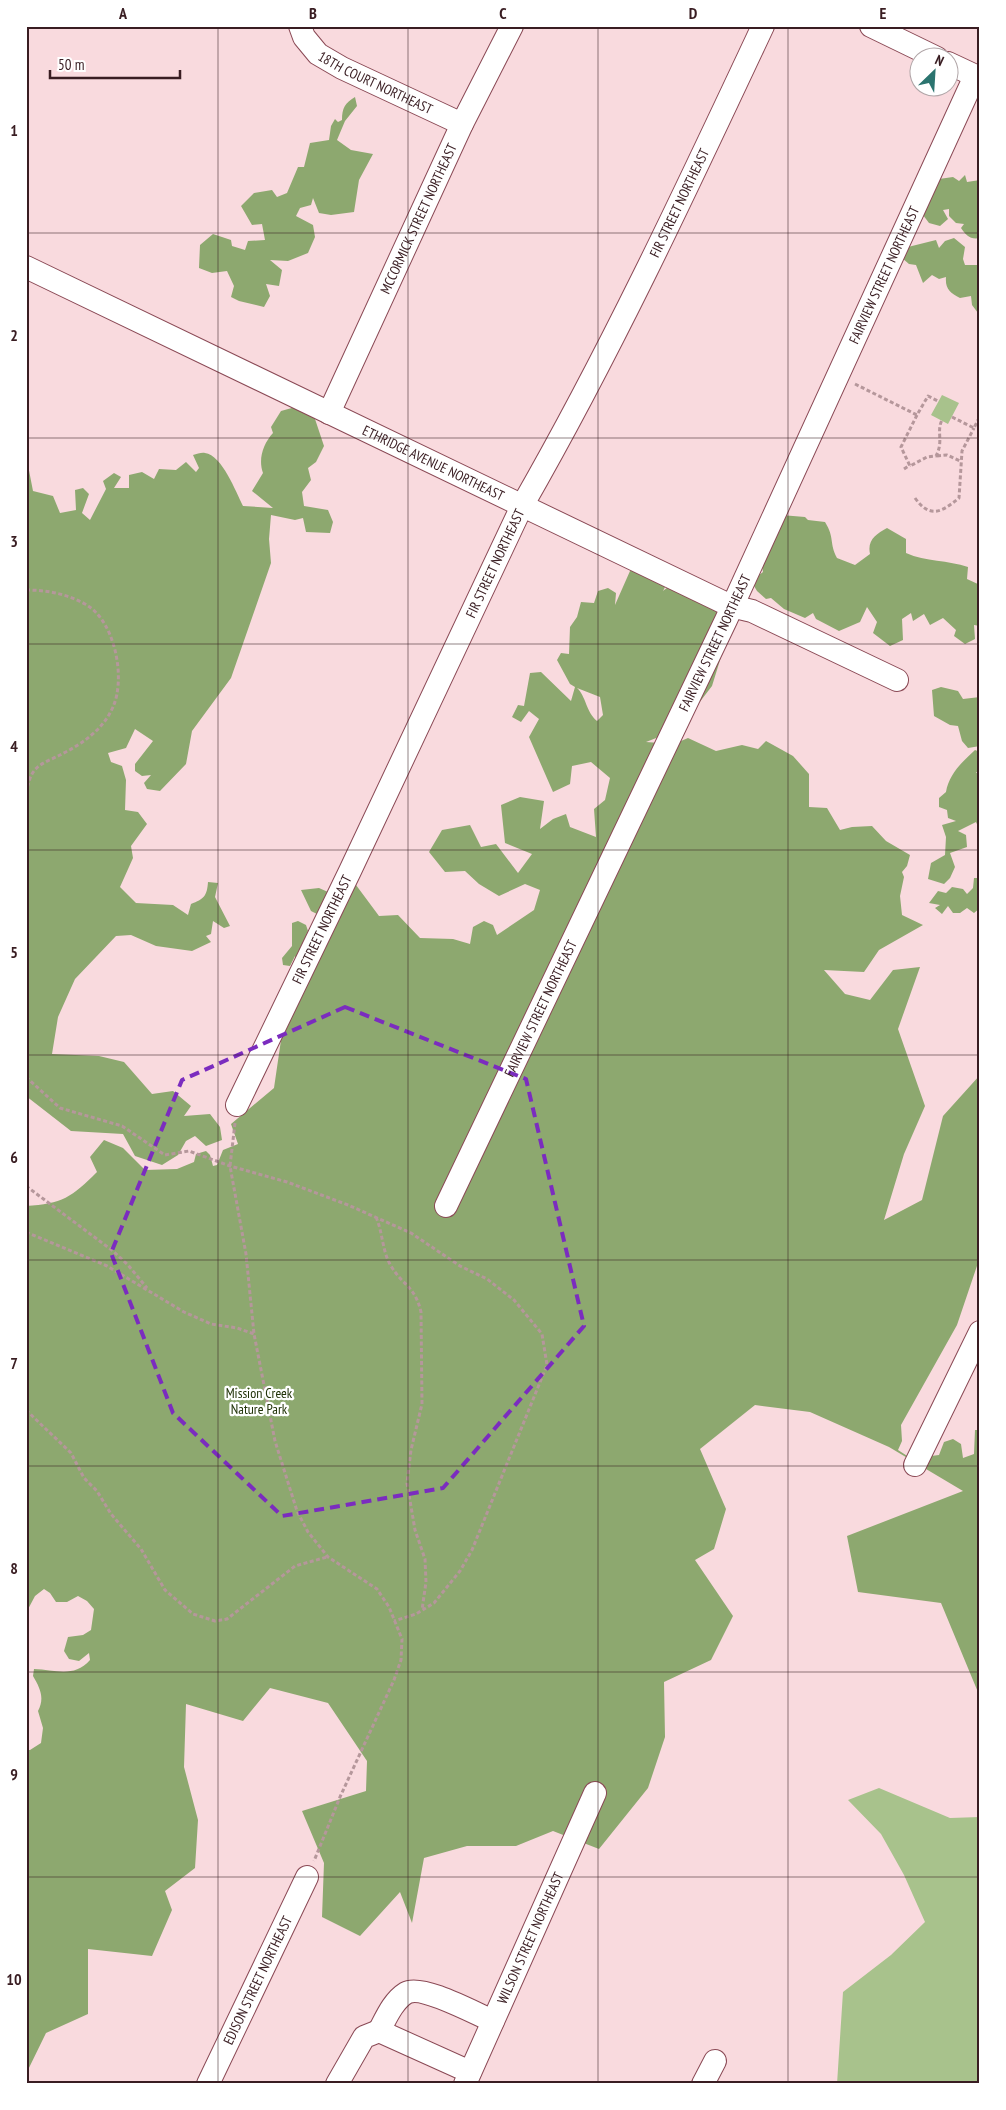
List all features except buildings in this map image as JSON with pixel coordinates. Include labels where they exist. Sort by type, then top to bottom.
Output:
[{"type":"street","name":"18TH COURT NORTHEAST","points":[[300,26],[304,37],[318,54],[342,68],[462,124]]},
{"type":"street","name":"MCCORMICK STREET NORTHEAST","points":[[329,413],[462,124],[512,26]]},
{"type":"street","name":"FIR STREET NORTHEAST","points":[[236,1104],[350,871],[522,506],[550,458],[673,218],[763,26]]},
{"type":"street","points":[[871,26],[916,48]]},
{"type":"street","points":[[958,68],[977,77]]},
{"type":"street","name":"FAIRVIEW STREET NORTHEAST","points":[[446,1206],[726,620],[977,77]]},
{"type":"street","name":"ETHRIDGE AVENUE NORTHEAST","points":[[26,267],[731,606],[752,612],[896,680]]},
{"type":"street","points":[[915,1465],[980,1332]]},
{"type":"street","name":"WILSON STREET NORTHEAST","points":[[468,2078],[595,1793]]},
{"type":"street","name":"EDISON STREET NORTHEAST","points":[[208,2084],[307,1877]]},
{"type":"street","points":[[337,2084],[364,2038],[379,2031],[395,2003],[407,1992],[422,1991],[493,2021]]},
{"type":"street","points":[[379,2031],[468,2078]]},
{"type":"street","points":[[703,2084],[714,2061]]},
{"type":"path","points":[[854,384],[917,415]]},
{"type":"path","points":[[910,465],[901,447],[928,396],[938,400]]},
{"type":"path","points":[[915,498],[921,507],[929,512],[939,512],[959,498],[962,451],[980,416]]},
{"type":"path","points":[[952,417],[974,428]]},
{"type":"path","points":[[936,456],[941,442],[939,430],[942,420]]},
{"type":"path","points":[[904,469],[927,457],[947,455],[960,461]]},
{"type":"path","points":[[26,590],[41,590],[64,595],[87,604],[102,620],[112,642],[118,662],[119,682],[113,707],[99,729],[78,746],[45,761],[33,772],[26,792]]},
{"type":"path","points":[[26,1077],[60,1108],[122,1126],[165,1155],[189,1151],[230,1166],[287,1182],[411,1233],[460,1266],[486,1279],[514,1300],[542,1334],[547,1365],[472,1550],[447,1589],[434,1603],[394,1621]]},
{"type":"path","points":[[236,1104],[230,1166],[246,1254],[254,1334],[275,1441],[297,1511],[308,1532],[328,1557],[377,1589],[402,1639],[401,1660],[397,1674],[340,1797],[307,1877]]},
{"type":"path","points":[[26,1186],[113,1251],[128,1265],[149,1291]]},
{"type":"path","points":[[376,1217],[380,1226],[383,1246],[392,1267],[417,1297],[421,1312],[422,1404],[411,1450],[408,1483],[415,1530],[425,1559],[426,1582],[422,1610]]},
{"type":"path","points":[[26,1232],[107,1266],[184,1312],[211,1324],[237,1328],[254,1334]]},
{"type":"path","points":[[26,1410],[71,1452],[84,1478],[97,1491],[111,1514],[142,1549],[165,1590],[193,1614],[215,1621],[226,1619],[295,1566],[328,1557]]},
{"type":"highlighted area","points":[[345,1007],[526,1079],[584,1326],[443,1488],[282,1516],[173,1413],[111,1253],[182,1080]]},
{"type":"green space","points":[[355,97],[357,106],[345,121],[337,140],[351,150],[373,154],[359,180],[354,212],[331,215],[319,213],[313,198],[311,205],[300,208],[296,216],[313,225],[315,237],[308,253],[288,261],[270,260],[282,270],[279,286],[266,284],[270,296],[264,307],[239,301],[231,297],[234,286],[227,271],[212,273],[199,268],[200,245],[213,234],[231,240],[232,246],[245,250],[248,241],[265,240],[262,224],[252,225],[241,206],[254,193],[272,190],[277,197],[287,193],[298,167],[304,167],[310,143],[329,140],[331,126],[335,119],[338,122],[342,120],[345,106]]},
{"type":"green space","points":[[965,175],[967,182],[980,180],[980,238],[971,238],[967,235],[961,228],[964,224],[956,223],[949,216],[949,209],[943,210],[948,219],[940,226],[929,223],[923,215],[939,179],[953,177],[959,181]]},
{"type":"green space","points":[[954,238],[965,247],[963,259],[965,265],[980,265],[980,312],[978,313],[972,305],[971,296],[960,298],[949,290],[946,285],[946,277],[939,279],[932,275],[923,283],[916,265],[909,264],[902,258],[908,247],[936,240],[939,248],[945,241]]},
{"type":"green space","points":[[942,395],[959,403],[948,424],[931,415]]},
{"type":"green space","points":[[299,406],[315,419],[324,446],[316,462],[308,468],[311,480],[302,492],[304,506],[328,510],[333,522],[330,533],[306,532],[303,518],[295,520],[271,515],[269,539],[271,563],[231,678],[192,731],[186,764],[160,791],[147,789],[144,783],[151,775],[142,776],[135,771],[135,764],[153,741],[135,729],[126,748],[108,753],[111,762],[122,766],[126,780],[125,810],[138,812],[147,824],[131,846],[133,858],[120,887],[136,903],[173,905],[188,915],[191,904],[202,899],[206,894],[208,882],[218,883],[215,897],[230,926],[224,928],[213,921],[211,934],[206,936],[211,942],[192,951],[156,946],[131,935],[116,936],[75,979],[58,1017],[52,1054],[99,1056],[124,1062],[152,1094],[173,1091],[191,1106],[184,1116],[210,1114],[220,1127],[222,1140],[206,1146],[195,1136],[186,1141],[178,1155],[162,1165],[135,1156],[123,1134],[71,1131],[26,1096],[26,455],[33,491],[53,496],[60,513],[76,510],[75,490],[83,488],[89,494],[82,513],[90,520],[106,489],[103,481],[114,473],[121,477],[114,488],[129,488],[129,475],[142,472],[154,479],[159,469],[176,470],[186,462],[196,472],[199,468],[193,455],[202,453],[211,455],[223,467],[243,506],[273,508],[252,491],[263,473],[261,457],[264,447],[273,433],[271,427],[281,411]]},
{"type":"green space","points":[[781,515],[805,517],[808,520],[825,522],[830,532],[837,558],[855,565],[870,554],[871,541],[887,528],[906,539],[906,553],[921,558],[968,567],[967,579],[980,585],[980,626],[974,625],[975,639],[965,644],[954,636],[956,630],[943,618],[930,625],[924,614],[913,621],[911,613],[902,619],[903,640],[890,646],[873,633],[877,622],[867,607],[860,622],[839,631],[816,619],[813,613],[805,618],[784,609],[771,598],[766,599],[757,591],[751,581],[763,572],[761,561]]},
{"type":"green space","name":"Mission Creek Nature Park","points":[[646,568],[669,579],[663,591],[673,583],[704,587],[729,631],[712,686],[679,729],[646,742],[674,744],[688,738],[716,751],[742,745],[758,749],[766,741],[793,756],[809,774],[809,807],[827,808],[840,830],[872,826],[886,841],[910,855],[907,866],[902,872],[904,877],[900,896],[902,915],[923,925],[879,950],[864,972],[824,970],[845,994],[870,1000],[893,970],[920,967],[898,1029],[925,1106],[904,1154],[884,1220],[922,1200],[943,1116],[980,1075],[980,1257],[957,1325],[901,1425],[902,1441],[898,1450],[915,1461],[923,1457],[939,1455],[944,1442],[953,1439],[961,1444],[963,1458],[974,1454],[975,1430],[980,1430],[980,1697],[941,1603],[858,1592],[847,1536],[963,1491],[889,1447],[810,1412],[755,1405],[700,1449],[726,1509],[714,1549],[695,1560],[733,1616],[711,1660],[664,1682],[665,1737],[648,1788],[599,1849],[553,1831],[516,1846],[467,1846],[424,1858],[412,1923],[400,1892],[360,1936],[322,1917],[324,1863],[302,1811],[366,1791],[367,1761],[328,1703],[270,1688],[243,1721],[186,1704],[184,1767],[198,1820],[195,1868],[165,1891],[172,1910],[152,1956],[88,1949],[88,2014],[46,2033],[26,2074],[26,1750],[30,1750],[41,1743],[43,1728],[38,1711],[41,1693],[33,1676],[34,1669],[71,1671],[84,1666],[90,1660],[89,1653],[79,1661],[69,1659],[64,1651],[68,1637],[83,1635],[91,1630],[94,1609],[87,1601],[78,1596],[67,1602],[56,1602],[50,1593],[44,1589],[35,1596],[26,1613],[26,1206],[58,1201],[80,1188],[97,1172],[90,1157],[104,1140],[123,1148],[145,1170],[177,1169],[194,1162],[196,1154],[206,1151],[210,1155],[213,1166],[217,1165],[223,1150],[238,1144],[231,1124],[274,1088],[286,1006],[297,984],[295,956],[290,966],[283,965],[282,958],[292,946],[292,923],[298,921],[306,925],[308,931],[300,949],[313,957],[323,917],[311,911],[301,890],[319,888],[328,892],[356,885],[379,916],[398,915],[420,938],[453,939],[470,944],[473,927],[484,921],[493,925],[497,935],[534,910],[540,890],[525,884],[499,896],[479,884],[465,871],[445,872],[429,852],[442,830],[470,825],[481,847],[496,844],[518,873],[532,854],[505,843],[501,805],[520,797],[544,801],[540,829],[553,819],[566,814],[570,827],[596,837],[594,809],[605,800],[610,778],[591,762],[572,766],[570,784],[553,792],[529,737],[539,719],[529,711],[521,722],[512,717],[518,705],[524,706],[530,673],[541,672],[571,701],[575,687],[570,684],[557,660],[561,653],[569,654],[570,627],[577,617],[581,602],[594,603],[598,591],[608,588],[616,593],[615,605],[630,571]],"holes":[[[577,688],[600,697],[603,715],[597,721],[590,713]]]},
{"type":"green space","points":[[941,687],[958,691],[963,699],[980,697],[980,746],[968,748],[962,741],[958,726],[950,725],[934,716],[932,690]]},
{"type":"green space","points":[[975,750],[980,752],[980,772],[976,772],[980,777],[980,831],[976,822],[958,831],[966,835],[967,847],[950,853],[955,867],[950,878],[944,884],[928,879],[931,863],[945,855],[946,837],[942,825],[956,821],[948,818],[947,810],[939,807],[939,798],[946,792],[950,780],[957,769]]},
{"type":"green space","points":[[974,878],[980,878],[980,908],[974,913],[967,908],[960,913],[953,913],[948,906],[942,914],[935,908],[940,905],[929,903],[938,891],[946,893],[952,887],[963,889],[967,894],[973,888]]},
{"type":"green space","points":[[879,1788],[950,1818],[980,1817],[980,2084],[837,2084],[843,1992],[891,1955],[925,1922],[904,1875],[881,1834],[848,1800]]}]
